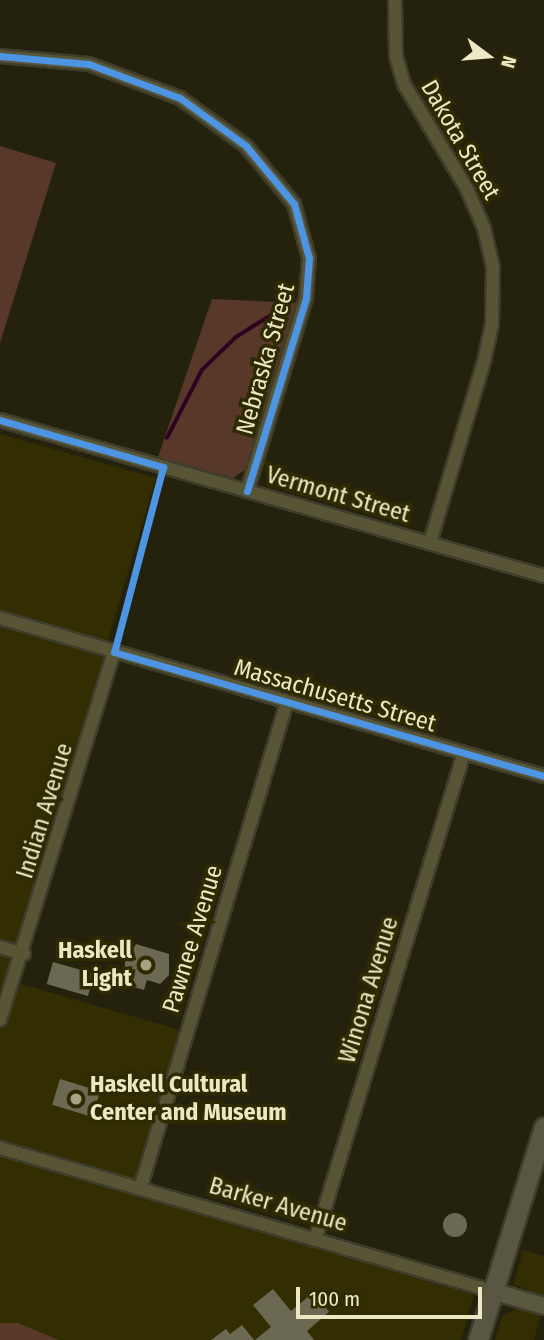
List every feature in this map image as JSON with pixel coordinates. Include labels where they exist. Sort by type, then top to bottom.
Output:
[{"type":"main road","points":[[478,1340],[492,1292],[539,1162],[544,1126]]},
{"type":"street","name":"Dakota Street","points":[[395,0],[394,43],[404,84],[466,187],[484,228],[493,267],[492,324],[485,358],[430,543]]},
{"type":"street","name":"Nebraska Street","points":[[0,56],[89,64],[160,89],[224,126],[270,169],[289,195],[303,227],[310,273],[247,491]]},
{"type":"street","name":"Vermont Street","points":[[0,420],[544,576]]},
{"type":"street","name":"Massachusetts Street","points":[[0,618],[544,776]]},
{"type":"street","name":"Indian Avenue","points":[[0,1020],[24,954],[114,652]]},
{"type":"street","name":"Pawnee Avenue","points":[[140,1189],[287,702]]},
{"type":"street","name":"Winona Avenue","points":[[315,1240],[464,753]]},
{"type":"street","points":[[0,947],[24,954]]},
{"type":"street","name":"Barker Avenue","points":[[0,1148],[544,1306]]},
{"type":"shaded area","points":[[0,146],[56,163],[0,343]]},
{"type":"shaded area","points":[[212,299],[297,303],[246,469],[233,478],[158,457]]},
{"type":"shaded area","points":[[0,434],[156,478],[7,980],[180,1030],[131,1193],[474,1295],[461,1340],[0,1340]]},
{"type":"shaded area","points":[[523,1250],[544,1256],[544,1297],[514,1284]]},
{"type":"shaded area","points":[[519,1308],[541,1313],[534,1340],[495,1340],[502,1316]]},
{"type":"shaded area","points":[[0,1323],[18,1323],[59,1340],[0,1340]]},
{"type":"building","name":"Haskell Light","points":[[136,944],[169,954],[169,975],[160,984],[147,980],[144,990],[124,984],[125,962]]},
{"type":"building","points":[[53,962],[94,974],[88,996],[47,984]]},
{"type":"building","name":"Haskell Cultural Center and Museum","points":[[60,1079],[100,1091],[92,1117],[52,1105]]},
{"type":"building","points":[[455,1213],[464,1216],[467,1225],[464,1234],[455,1237],[446,1234],[443,1225],[446,1216]]},
{"type":"building","points":[[273,1289],[291,1311],[314,1292],[329,1312],[307,1331],[314,1340],[255,1340],[271,1327],[253,1305]]},
{"type":"building","points":[[242,1325],[254,1340],[211,1340],[226,1329],[230,1334]]},
{"type":"waterway","points":[[167,438],[202,370],[236,337],[281,309]]},
{"type":"cycle path","points":[[0,56],[89,64],[180,98],[246,146],[294,204],[309,258],[306,298],[247,491]]},
{"type":"cycle path","points":[[0,420],[163,467],[114,652],[544,776]]},
{"type":"place","name":"Haskell Light","points":[[146,965]]},
{"type":"place","name":"Haskell Cultural Center and Museum","points":[[76,1099]]}]
